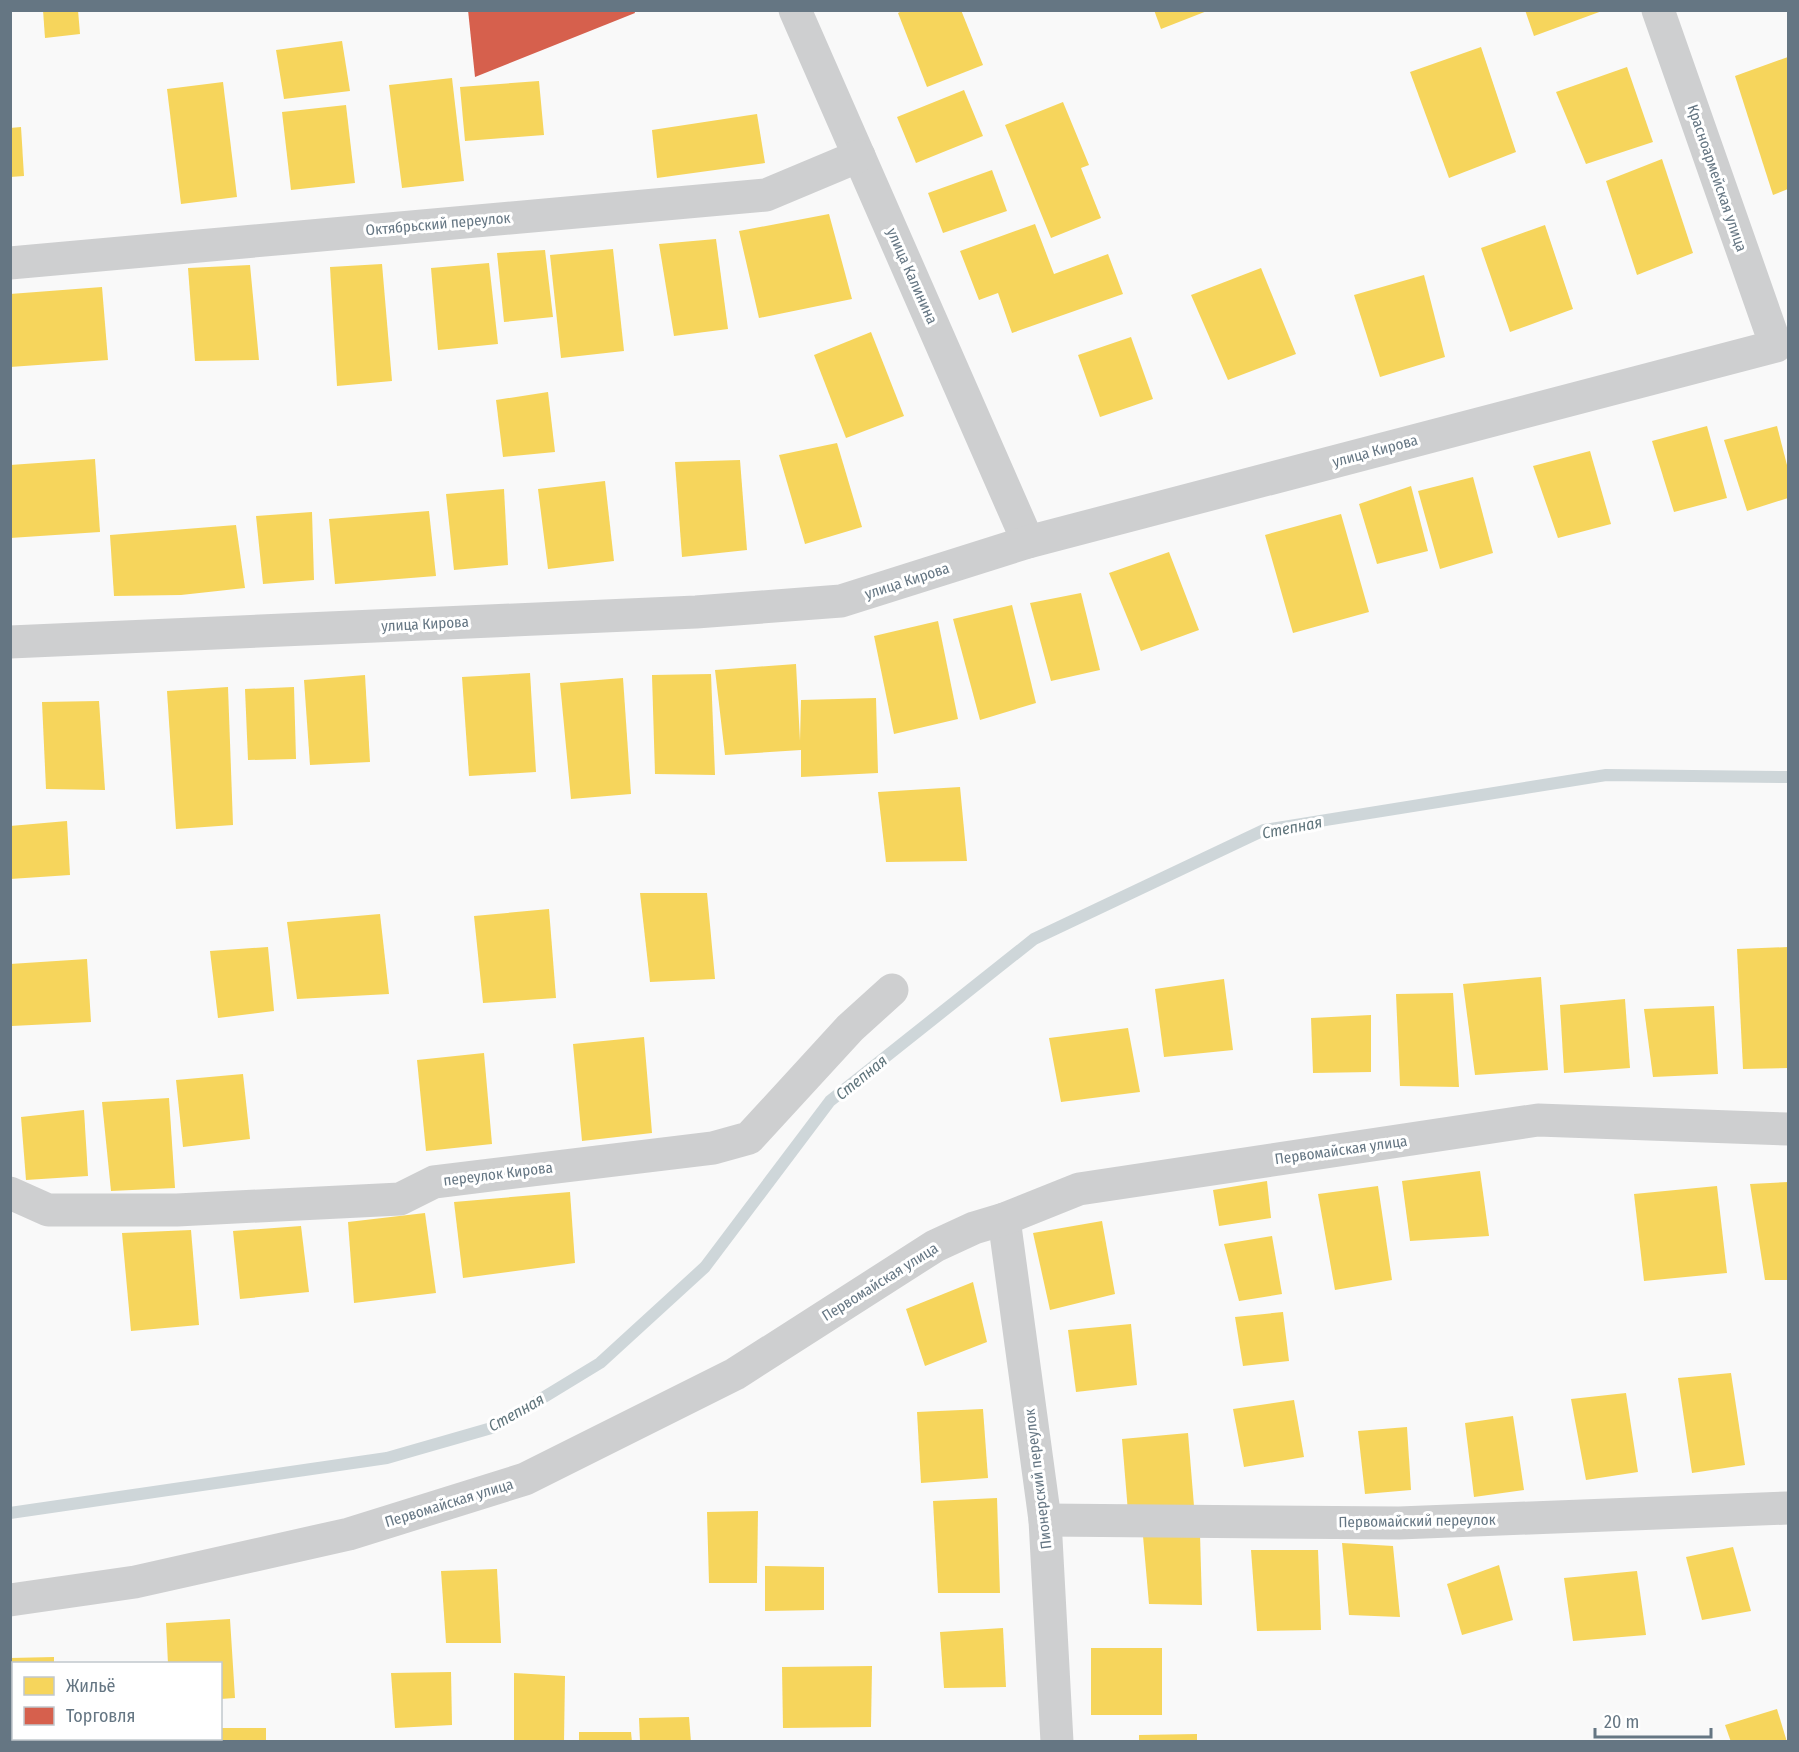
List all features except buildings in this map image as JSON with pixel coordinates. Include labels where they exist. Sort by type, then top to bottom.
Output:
[{"type":"street","name":"улица Калинина","points":[[795,10],[1028,542]]},
{"type":"street","name":"Красноармейская улица","points":[[1658,10],[1776,346]]},
{"type":"street","name":"Октябрьский переулок","points":[[10,262],[766,195],[859,156]]},
{"type":"street","name":"улица Кирова","points":[[10,642],[684,612],[841,602],[1028,542],[1776,346]]},
{"type":"street","name":"переулок Кирова","points":[[10,1193],[48,1210],[177,1210],[400,1199],[434,1182],[713,1148],[749,1138],[850,1028],[892,990]]},
{"type":"street","name":"Первомайская улица","points":[[10,1600],[135,1582],[349,1534],[525,1479],[735,1374],[935,1246],[975,1228],[1004,1219],[1078,1189],[1538,1120],[1788,1129]]},
{"type":"street","name":"Пионерский переулок","points":[[1004,1219],[1045,1520],[1057,1742]]},
{"type":"street","name":"Первомайский переулок","points":[[1045,1520],[1399,1523],[1788,1508]]},
{"type":"waterway","name":"Степная","points":[[10,1513],[387,1458],[495,1427],[600,1363],[705,1267],[830,1101],[1034,939],[1264,830],[1606,775],[1788,777]]}]
